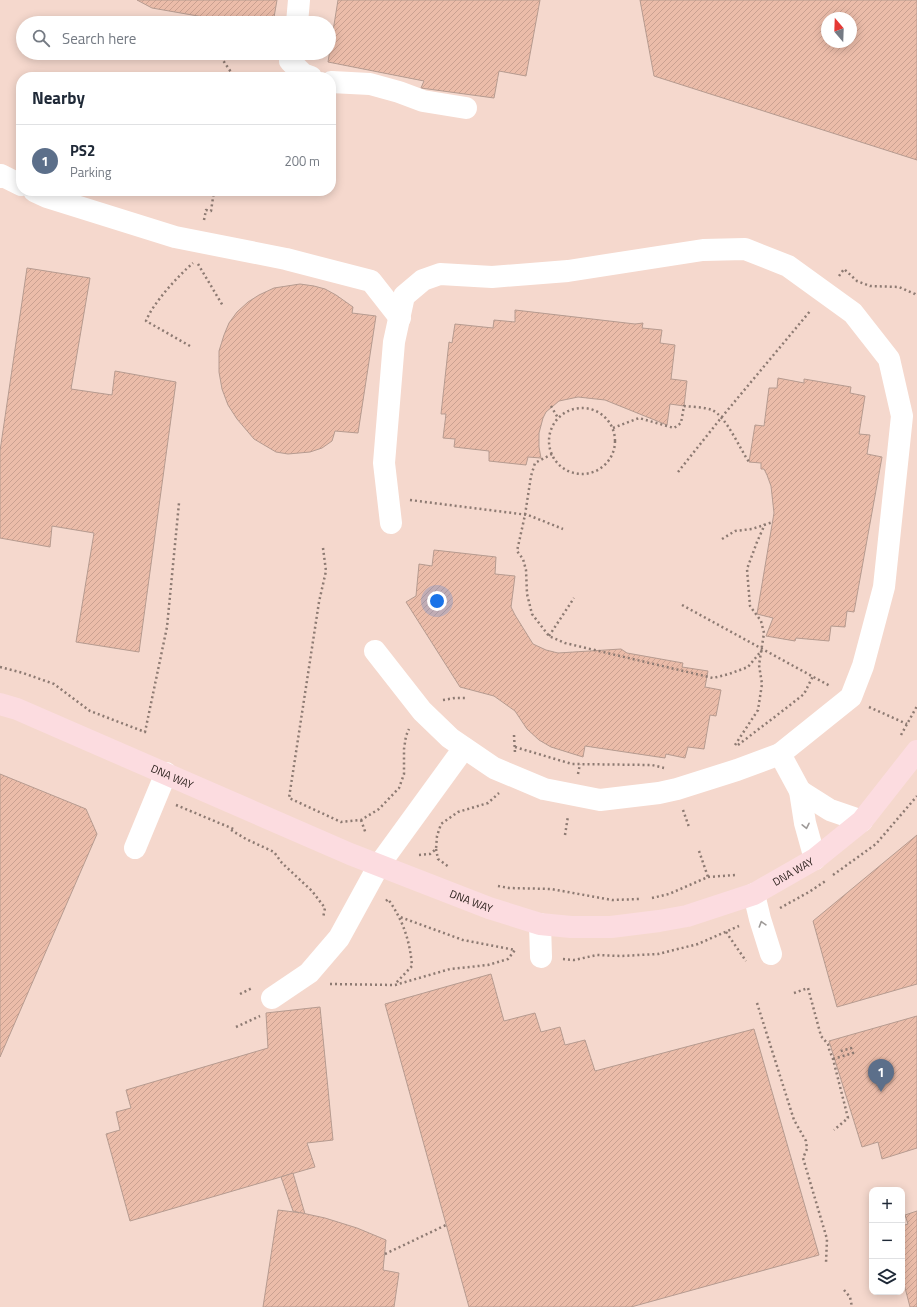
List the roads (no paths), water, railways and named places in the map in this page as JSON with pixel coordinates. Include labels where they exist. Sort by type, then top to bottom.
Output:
[{"type":"main road","name":"DNA WAY","points":[[0,704],[17,709],[350,854],[488,908],[540,924],[571,927],[611,927],[687,916],[754,894],[815,859],[862,820],[917,751]]},
{"type":"lane","points":[[298,16],[299,0]]},
{"type":"lane","points":[[290,60],[301,72]]},
{"type":"lane","points":[[336,82],[370,84],[423,101],[466,108]]},
{"type":"lane","points":[[0,176],[16,183]]},
{"type":"lane","points":[[45,196],[175,237],[286,258],[371,281],[400,318]]},
{"type":"lane","points":[[375,651],[422,711],[450,738],[494,768],[544,789],[600,800],[659,793],[677,789],[737,770],[780,754],[852,697],[863,666],[884,587],[902,416],[889,359],[853,313],[788,266],[745,249],[703,250],[568,271],[515,276],[492,277],[440,274],[423,280],[404,296],[394,342],[384,463],[391,523]]},
{"type":"lane","points":[[272,998],[309,973],[339,938],[379,865],[464,748]]},
{"type":"lane","points":[[780,754],[800,791],[805,823],[815,859]]},
{"type":"lane","points":[[135,848],[166,773]]},
{"type":"lane","points":[[800,791],[830,810],[862,820]]},
{"type":"lane","points":[[754,894],[771,954]]},
{"type":"lane","points":[[540,924],[551,958]]},
{"type":"place","name":"PS2","points":[[881,1092]]}]
